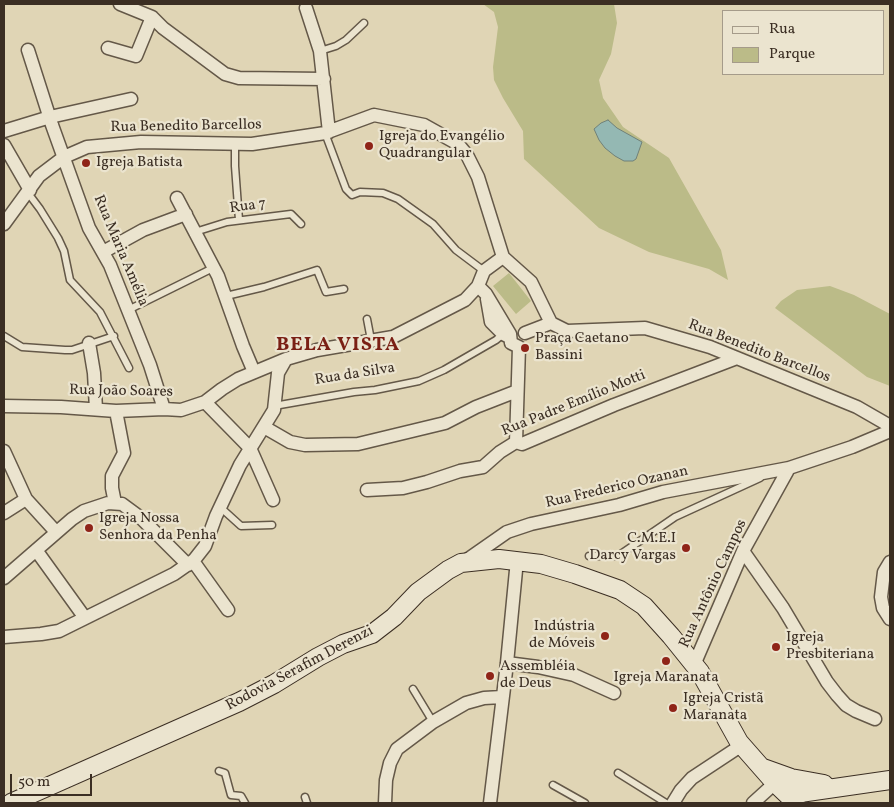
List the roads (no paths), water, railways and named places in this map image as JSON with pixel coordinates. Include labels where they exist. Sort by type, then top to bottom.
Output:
[{"type":"main road","name":"Rodovia Serafim Derenzi","points":[[11,803],[239,702],[274,684],[318,657],[344,644],[372,634],[394,617],[418,592],[436,577],[462,563],[499,559],[542,564],[620,590],[644,606],[671,636],[694,665],[742,745],[775,783],[794,801],[800,793],[840,786]]},
{"type":"main road","name":"Rodovia Serafim Derenzi","points":[[763,768],[791,778],[840,786]]},
{"type":"main road","points":[[840,786],[890,780]]},
{"type":"street","points":[[120,4],[152,18],[225,74],[239,78],[324,79]]},
{"type":"street","points":[[306,8],[320,51],[324,79],[327,132]]},
{"type":"street","points":[[108,48],[136,56],[152,18]]},
{"type":"street","name":"Rua Maria Amélia","points":[[28,50],[50,118],[69,155],[89,228],[110,264],[150,366],[164,409]]},
{"type":"street","points":[[4,131],[130,99]]},
{"type":"street","name":"Rua Benedito Barcellos","points":[[69,155],[86,147],[141,142],[252,144],[327,132],[374,115],[424,125],[458,144],[467,155],[478,177],[504,257]]},
{"type":"street","points":[[4,145],[29,191]]},
{"type":"street","points":[[4,224],[39,176],[69,155]]},
{"type":"street","points":[[177,198],[226,296],[242,346],[254,372]]},
{"type":"street","points":[[103,252],[143,230],[186,214]]},
{"type":"street","points":[[511,338],[525,343],[525,333],[551,323],[531,282],[504,257],[484,271],[482,290],[511,338],[517,391],[516,442]]},
{"type":"street","name":"Rua João Soares","points":[[4,406],[61,407],[116,411],[181,410],[204,402],[230,384],[286,359],[317,350],[393,337],[482,290]]},
{"type":"street","name":"Rua Benedito Barcellos","points":[[551,323],[567,331],[645,328],[737,358],[857,407],[890,426]]},
{"type":"street","points":[[89,343],[94,373],[96,409]]},
{"type":"street","name":"Rua Padre Emílio Motti","points":[[367,490],[403,488],[483,466],[516,442],[522,444],[614,404],[737,358]]},
{"type":"street","points":[[4,637],[59,631],[174,574],[190,563],[205,546],[220,507],[250,448],[274,410],[278,373],[286,359]]},
{"type":"street","points":[[264,428],[290,442],[305,445],[358,444],[445,423],[476,407],[517,391]]},
{"type":"street","points":[[204,402],[250,448],[273,500]]},
{"type":"street","points":[[115,503],[112,476],[124,453],[116,411]]},
{"type":"street","name":"Rua Frederico Ozanan","points":[[462,563],[507,532],[532,524],[619,505],[662,492],[789,468],[852,447],[890,431]]},
{"type":"street","points":[[4,450],[26,499],[56,532]]},
{"type":"street","name":"Rua Antônio Campos","points":[[694,665],[743,551],[789,468]]},
{"type":"street","points":[[4,513],[26,499]]},
{"type":"street","points":[[4,578],[56,532],[84,511],[108,502],[122,504],[141,518],[190,563],[228,610]]},
{"type":"street","points":[[36,550],[85,618]]},
{"type":"street","points":[[743,551],[783,608],[827,682],[837,695],[846,705],[875,719]]},
{"type":"street","points":[[490,803],[517,560]]},
{"type":"street","points":[[890,562],[884,572],[881,597],[883,608],[890,619]]},
{"type":"street","points":[[507,663],[538,667],[574,675],[614,693]]},
{"type":"street","points":[[385,803],[386,780],[390,763],[397,749],[433,722],[466,703],[484,698],[502,697]]},
{"type":"street","points":[[673,803],[692,778],[742,745]]},
{"type":"street","points":[[753,803],[775,783]]},
{"type":"lane","points":[[320,51],[336,46],[346,40],[364,22]]},
{"type":"lane","points":[[327,132],[346,189],[352,195],[360,192],[383,193],[398,198],[433,224],[456,250],[484,271]]},
{"type":"lane","points":[[235,144],[239,220]]},
{"type":"lane","points":[[29,191],[64,251],[70,280],[100,312],[129,368]]},
{"type":"lane","name":"Rua 7","points":[[195,232],[239,220],[291,214],[301,224]]},
{"type":"lane","points":[[128,310],[213,268]]},
{"type":"lane","points":[[226,296],[317,270],[326,292],[344,289]]},
{"type":"lane","points":[[367,319],[371,340]]},
{"type":"lane","points":[[4,336],[22,347],[41,350],[72,350],[114,336]]},
{"type":"lane","name":"Rua da Silva","points":[[274,406],[346,393],[375,390],[419,380],[444,370],[496,340],[511,338]]},
{"type":"lane","points":[[589,556],[618,556],[675,516],[771,472]]},
{"type":"lane","points":[[220,507],[241,526],[272,525]]},
{"type":"lane","points":[[413,690],[433,722]]},
{"type":"lane","points":[[219,772],[225,772],[231,795],[241,796],[245,803]]},
{"type":"lane","points":[[618,773],[666,803]]},
{"type":"lane","points":[[553,785],[585,803]]},
{"type":"water","points":[[608,120],[617,128],[642,142],[636,159],[633,161],[624,161],[615,156],[599,140],[594,129]]},
{"type":"place","name":"Igreja do Evangélio Quadrangular","points":[[369,146]]},
{"type":"place","name":"Igreja Batista","points":[[86,163]]},
{"type":"place","name":"Praça Caetano Bassini","points":[[525,348]]},
{"type":"place","name":"Igreja Nossa Senhora da Penha","points":[[89,528]]},
{"type":"place","name":"C.M.E.I Darcy Vargas","points":[[686,548]]},
{"type":"place","name":"Indústria de Móveis","points":[[605,636]]},
{"type":"place","name":"Igreja Presbiteriana","points":[[776,647]]},
{"type":"place","name":"Igreja Maranata","points":[[666,661]]},
{"type":"place","name":"Assembléia de Deus","points":[[490,676]]},
{"type":"place","name":"Igreja Cristã Maranata","points":[[673,708]]},
{"type":"district","name":"BELA VISTA","points":[[338,346]]}]
